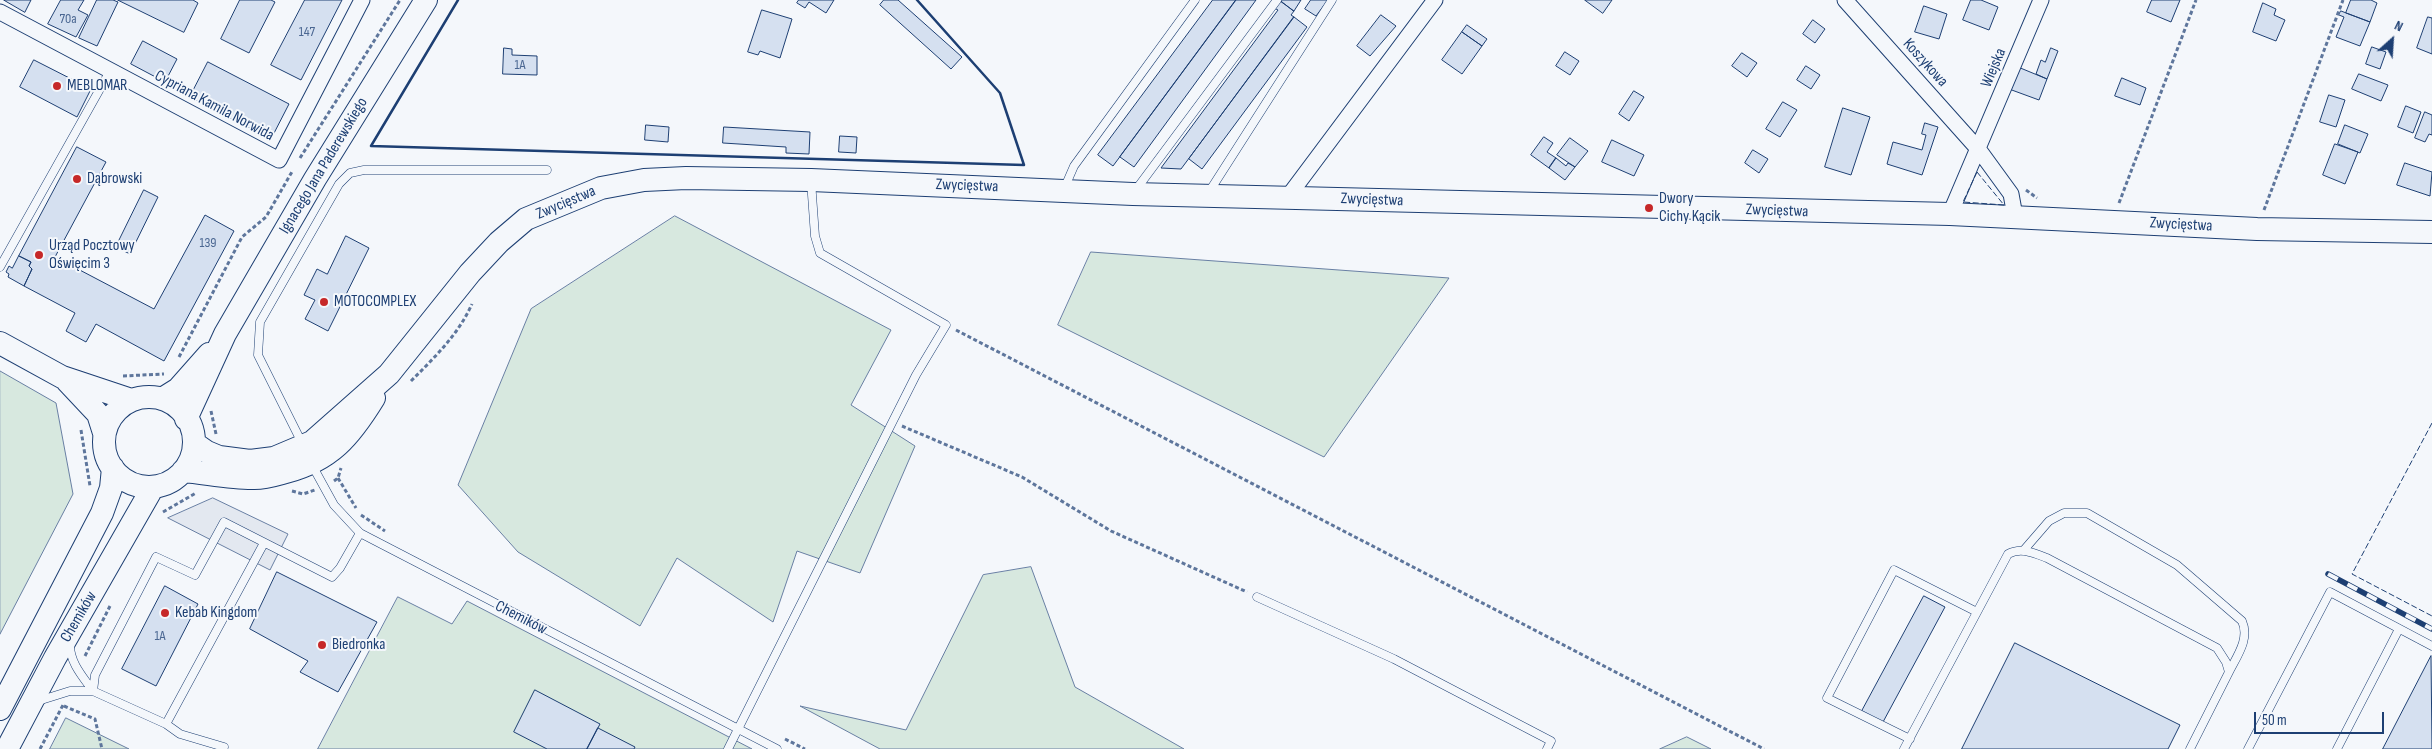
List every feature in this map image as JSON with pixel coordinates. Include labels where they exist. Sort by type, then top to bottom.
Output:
[{"type":"street","name":"Cypriana Kamila Norwida","points":[[0,12],[279,160],[362,0]]},
{"type":"street","name":"Ignacego Jana Paderewskiego","points":[[186,419],[225,334],[314,179],[426,0]]},
{"type":"street","points":[[1287,198],[1435,0]]},
{"type":"street","name":"Koszykowa","points":[[1846,0],[1979,150],[2011,194],[2015,216]]},
{"type":"street","name":"Wiejska","points":[[1979,150],[2041,0]]},
{"type":"street","points":[[1950,214],[1979,150]]},
{"type":"street","name":"Zwycięstwa","points":[[183,471],[254,478],[274,475],[307,455],[312,442],[397,380],[470,273],[499,242],[526,220],[601,188],[644,180],[686,178],[812,180],[1133,194],[1207,194],[1287,198],[1950,214],[2257,229],[2431,227]]},
{"type":"street","name":"Ignacego Jana Paderewskiego","points":[[162,399],[188,378],[225,334]]},
{"type":"street","points":[[0,343],[62,377],[131,400],[151,397],[162,399],[180,410],[186,419],[194,443],[192,454],[183,471],[171,482],[153,488],[124,478],[112,468],[104,446],[104,432],[98,414],[62,377]]},
{"type":"street","points":[[104,432],[108,421],[114,413],[131,400]]},
{"type":"street","name":"Zwycięstwa","points":[[194,443],[206,452],[219,457],[250,461],[307,455]]},
{"type":"street","name":"Chemików","points":[[0,709],[102,513],[111,488],[112,468]]},
{"type":"street","name":"Chemików","points":[[7,749],[69,633],[153,488]]},
{"type":"lane","points":[[1064,190],[1074,166],[1195,0]]},
{"type":"lane","points":[[1133,194],[1277,0]]},
{"type":"lane","points":[[1207,194],[1332,0]]},
{"type":"lane","points":[[0,267],[110,71]]},
{"type":"lane","name":"Chemików","points":[[547,170],[364,170],[350,174],[339,184],[267,307],[260,322],[257,340],[258,356],[334,505],[360,533],[777,749]]},
{"type":"lane","points":[[728,749],[916,375],[946,325],[820,253],[816,236],[812,180]]},
{"type":"lane","points":[[2023,550],[2049,521],[2064,513],[2086,513],[2177,565],[2242,621],[2246,631],[2244,643],[2190,749]]},
{"type":"lane","points":[[93,691],[95,675],[156,557],[195,575],[224,522],[332,577],[340,568],[360,533]]},
{"type":"lane","points":[[166,724],[264,544]]},
{"type":"lane","points":[[1904,749],[2008,554],[2014,550],[2023,550],[2047,558],[2211,644],[2217,648],[2226,662],[2229,672]]},
{"type":"lane","points":[[1910,739],[1827,698],[1894,570],[1977,612]]},
{"type":"lane","points":[[2248,749],[2330,592],[2432,646]]},
{"type":"lane","points":[[1257,597],[1394,659],[1542,736],[1551,741],[1547,749]]},
{"type":"lane","points":[[2337,749],[2399,628]]},
{"type":"lane","points":[[69,633],[70,654],[78,671],[93,691]]},
{"type":"lane","points":[[32,702],[70,691],[93,691],[166,724],[180,734],[224,747]]},
{"type":"path","points":[[299,160],[400,0]]},
{"type":"path","points":[[2113,221],[2196,0]]},
{"type":"path","points":[[2257,229],[2344,0]]},
{"type":"path","points":[[178,359],[242,237],[266,217],[294,168]]},
{"type":"path","points":[[397,380],[448,342],[458,329],[472,302]]},
{"type":"path","points":[[946,325],[1764,749]]},
{"type":"path","points":[[120,376],[167,374]]},
{"type":"path","points":[[210,409],[218,443]]},
{"type":"path","points":[[892,422],[1022,476],[1111,531],[1257,597]]},
{"type":"path","points":[[80,426],[91,493]]},
{"type":"path","points":[[331,483],[338,478],[345,460]]},
{"type":"path","points":[[158,515],[180,500],[198,492]]},
{"type":"path","points":[[78,671],[113,600]]},
{"type":"path","points":[[40,749],[70,691]]},
{"type":"path","points":[[63,705],[95,719],[102,749]]},
{"type":"shaded area","points":[[675,216],[891,330],[851,405],[915,446],[860,573],[797,551],[773,622],[677,558],[640,626],[518,552],[458,485],[531,309]]},
{"type":"shaded area","points":[[1091,252],[1449,278],[1324,457],[1058,325]]},
{"type":"shaded area","points":[[0,371],[56,403],[73,494],[0,634]]},
{"type":"shaded area","points":[[213,498],[288,534],[270,570],[168,518]]},
{"type":"shaded area","points":[[1031,567],[1075,687],[1184,749],[880,749],[800,706],[906,730],[983,575]]},
{"type":"shaded area","points":[[398,597],[452,624],[467,601],[752,749],[318,749]]},
{"type":"shaded area","points":[[66,718],[129,749],[50,749]]},
{"type":"shaded area","points":[[1687,737],[1711,749],[1660,749]]},
{"type":"building","points":[[4,0],[31,0],[25,12]]},
{"type":"building","points":[[61,0],[84,0],[78,10],[88,15],[76,37],[48,24]]},
{"type":"building","points":[[97,0],[113,0],[118,2],[97,46],[79,38]]},
{"type":"building","points":[[118,0],[193,0],[198,3],[184,32]]},
{"type":"building","points":[[240,0],[271,0],[275,2],[249,53],[221,39]]},
{"type":"building","points":[[305,0],[342,0],[301,80],[271,65]]},
{"type":"building","points":[[799,0],[834,0],[826,13],[809,2],[805,8],[797,3]]},
{"type":"building","points":[[884,0],[898,0],[962,57],[951,69],[880,5]]},
{"type":"building","points":[[1213,0],[1236,0],[1113,166],[1098,155]]},
{"type":"building","points":[[1236,0],[1256,0],[1134,167],[1120,157]]},
{"type":"building","points":[[1280,0],[1301,0],[1294,11]]},
{"type":"building","points":[[1311,0],[1328,0],[1316,16],[1305,9]]},
{"type":"building","points":[[1585,0],[1612,0],[1603,13]]},
{"type":"building","points":[[1971,0],[1981,0],[1998,7],[1989,30],[1963,20]]},
{"type":"building","points":[[2152,0],[2180,0],[2171,22],[2147,12]]},
{"type":"building","points":[[2351,0],[2371,0],[2377,3],[2370,22],[2346,13]]},
{"type":"building","points":[[1280,1],[1294,11],[1291,15],[1294,17],[1181,169],[1161,168],[1278,10],[1274,8]]},
{"type":"building","points":[[2263,3],[2276,9],[2274,15],[2285,20],[2276,41],[2253,32]]},
{"type":"building","points":[[1924,6],[1947,14],[1939,39],[1915,32]]},
{"type":"building","points":[[762,10],[792,19],[780,58],[760,51],[758,55],[748,52]]},
{"type":"building","points":[[2341,11],[2370,22],[2360,46],[2336,37],[2344,17],[2339,15]]},
{"type":"building","points":[[1381,15],[1396,26],[1370,56],[1357,46]]},
{"type":"building","points":[[1294,17],[1307,27],[1202,169],[1189,159]]},
{"type":"building","points":[[2428,17],[2432,18],[2432,54],[2417,48]]},
{"type":"building","points":[[1813,20],[1825,29],[1815,43],[1803,34]]},
{"type":"building","points":[[1467,25],[1487,39],[1482,46],[1462,32]]},
{"type":"building","points":[[1462,32],[1482,46],[1462,74],[1442,60]]},
{"type":"building","points":[[143,41],[177,59],[165,82],[131,64]]},
{"type":"building","points":[[2372,47],[2386,52],[2380,69],[2366,64]]},
{"type":"building","points":[[504,48],[512,49],[512,55],[537,56],[537,75],[503,74]]},
{"type":"building","points":[[2051,48],[2058,51],[2047,79],[2036,74],[2041,60],[2045,62]]},
{"type":"building","points":[[1565,52],[1579,61],[1570,75],[1556,66]]},
{"type":"building","points":[[1742,53],[1757,63],[1747,77],[1732,66]]},
{"type":"building","points":[[34,60],[91,89],[77,117],[20,87]]},
{"type":"building","points":[[208,62],[289,104],[271,139],[190,97]]},
{"type":"building","points":[[1806,66],[1820,75],[1811,89],[1797,80]]},
{"type":"building","points":[[2018,67],[2047,79],[2039,100],[2009,89]]},
{"type":"building","points":[[2359,74],[2388,85],[2381,101],[2352,89]]},
{"type":"building","points":[[2122,78],[2146,88],[2140,105],[2115,96]]},
{"type":"building","points":[[1634,91],[1644,97],[1629,121],[1619,114]]},
{"type":"building","points":[[2329,95],[2345,100],[2336,127],[2320,122]]},
{"type":"building","points":[[1783,102],[1797,110],[1780,137],[1766,129]]},
{"type":"building","points":[[2406,106],[2421,112],[2413,133],[2398,127]]},
{"type":"building","points":[[1843,108],[1870,117],[1851,175],[1825,167]]},
{"type":"building","points":[[2425,112],[2432,115],[2432,135],[2429,134],[2425,142],[2415,138]]},
{"type":"building","points":[[1925,123],[1938,127],[1922,175],[1887,164],[1893,142],[1922,150],[1926,135],[1922,134]]},
{"type":"building","points":[[646,125],[669,127],[668,142],[645,140]]},
{"type":"building","points":[[2345,125],[2368,134],[2360,153],[2338,144]]},
{"type":"building","points":[[724,127],[810,132],[809,154],[786,153],[786,147],[723,143]]},
{"type":"building","points":[[840,136],[857,137],[856,153],[839,152]]},
{"type":"building","points":[[1544,137],[1553,143],[1547,152],[1556,158],[1549,168],[1531,155]]},
{"type":"building","points":[[1570,138],[1588,151],[1575,167],[1557,155]]},
{"type":"building","points":[[1612,140],[1644,155],[1634,176],[1602,162]]},
{"type":"building","points":[[2335,144],[2358,152],[2345,184],[2323,175]]},
{"type":"building","points":[[77,147],[106,162],[55,257],[154,309],[205,215],[234,231],[164,361],[96,324],[86,342],[66,331],[75,313],[24,286],[32,269],[29,266],[31,262],[19,256]]},
{"type":"building","points":[[1753,150],[1768,159],[1759,173],[1745,163]]},
{"type":"building","points":[[1556,158],[1566,166],[1568,163],[1575,167],[1565,180],[1549,168]]},
{"type":"building","points":[[2405,163],[2432,172],[2430,196],[2397,185]]},
{"type":"building","points":[[144,190],[158,197],[130,254],[116,247]]},
{"type":"building","points":[[346,236],[369,248],[328,331],[305,319],[315,300],[304,295],[317,269],[327,274]]},
{"type":"building","points":[[19,256],[31,262],[29,266],[32,269],[24,286],[8,277],[9,274],[6,272],[9,266],[12,268]]},
{"type":"building","name":"Biedronka","points":[[277,572],[377,622],[338,692],[300,672],[308,661],[250,629]]},
{"type":"building","points":[[165,586],[198,604],[156,686],[122,669]]},
{"type":"building","points":[[1924,596],[1945,607],[1883,722],[1862,711]]},
{"type":"building","points":[[2015,643],[2180,725],[2168,749],[1962,749]]},
{"type":"building","points":[[2431,656],[2432,749],[2383,749]]},
{"type":"building","points":[[535,690],[600,724],[587,749],[547,749],[514,732]]},
{"type":"building","points":[[598,728],[635,747],[634,749],[587,749]]},
{"type":"railway","points":[[2328,574],[2432,629]]},
{"type":"fence","points":[[1977,172],[2004,205],[1963,202],[1977,172]]},
{"type":"fence","points":[[2432,423],[2352,574],[2432,616]]},
{"type":"wall","points":[[458,0],[371,146],[1024,165],[1000,93],[917,0]]},
{"type":"place","name":"MEBLOMAR","points":[[57,86]]},
{"type":"place","name":"Dąbrowski","points":[[77,179]]},
{"type":"place","name":"Dwory Cichy Kącik","points":[[1649,208]]},
{"type":"place","name":"Urząd Pocztowy Oświęcim 3","points":[[39,255]]},
{"type":"place","name":"MOTOCOMPLEX","points":[[324,302]]},
{"type":"place","name":"Kebab Kingdom","points":[[165,613]]},
{"type":"place","name":"Biedronka","points":[[322,645]]}]
